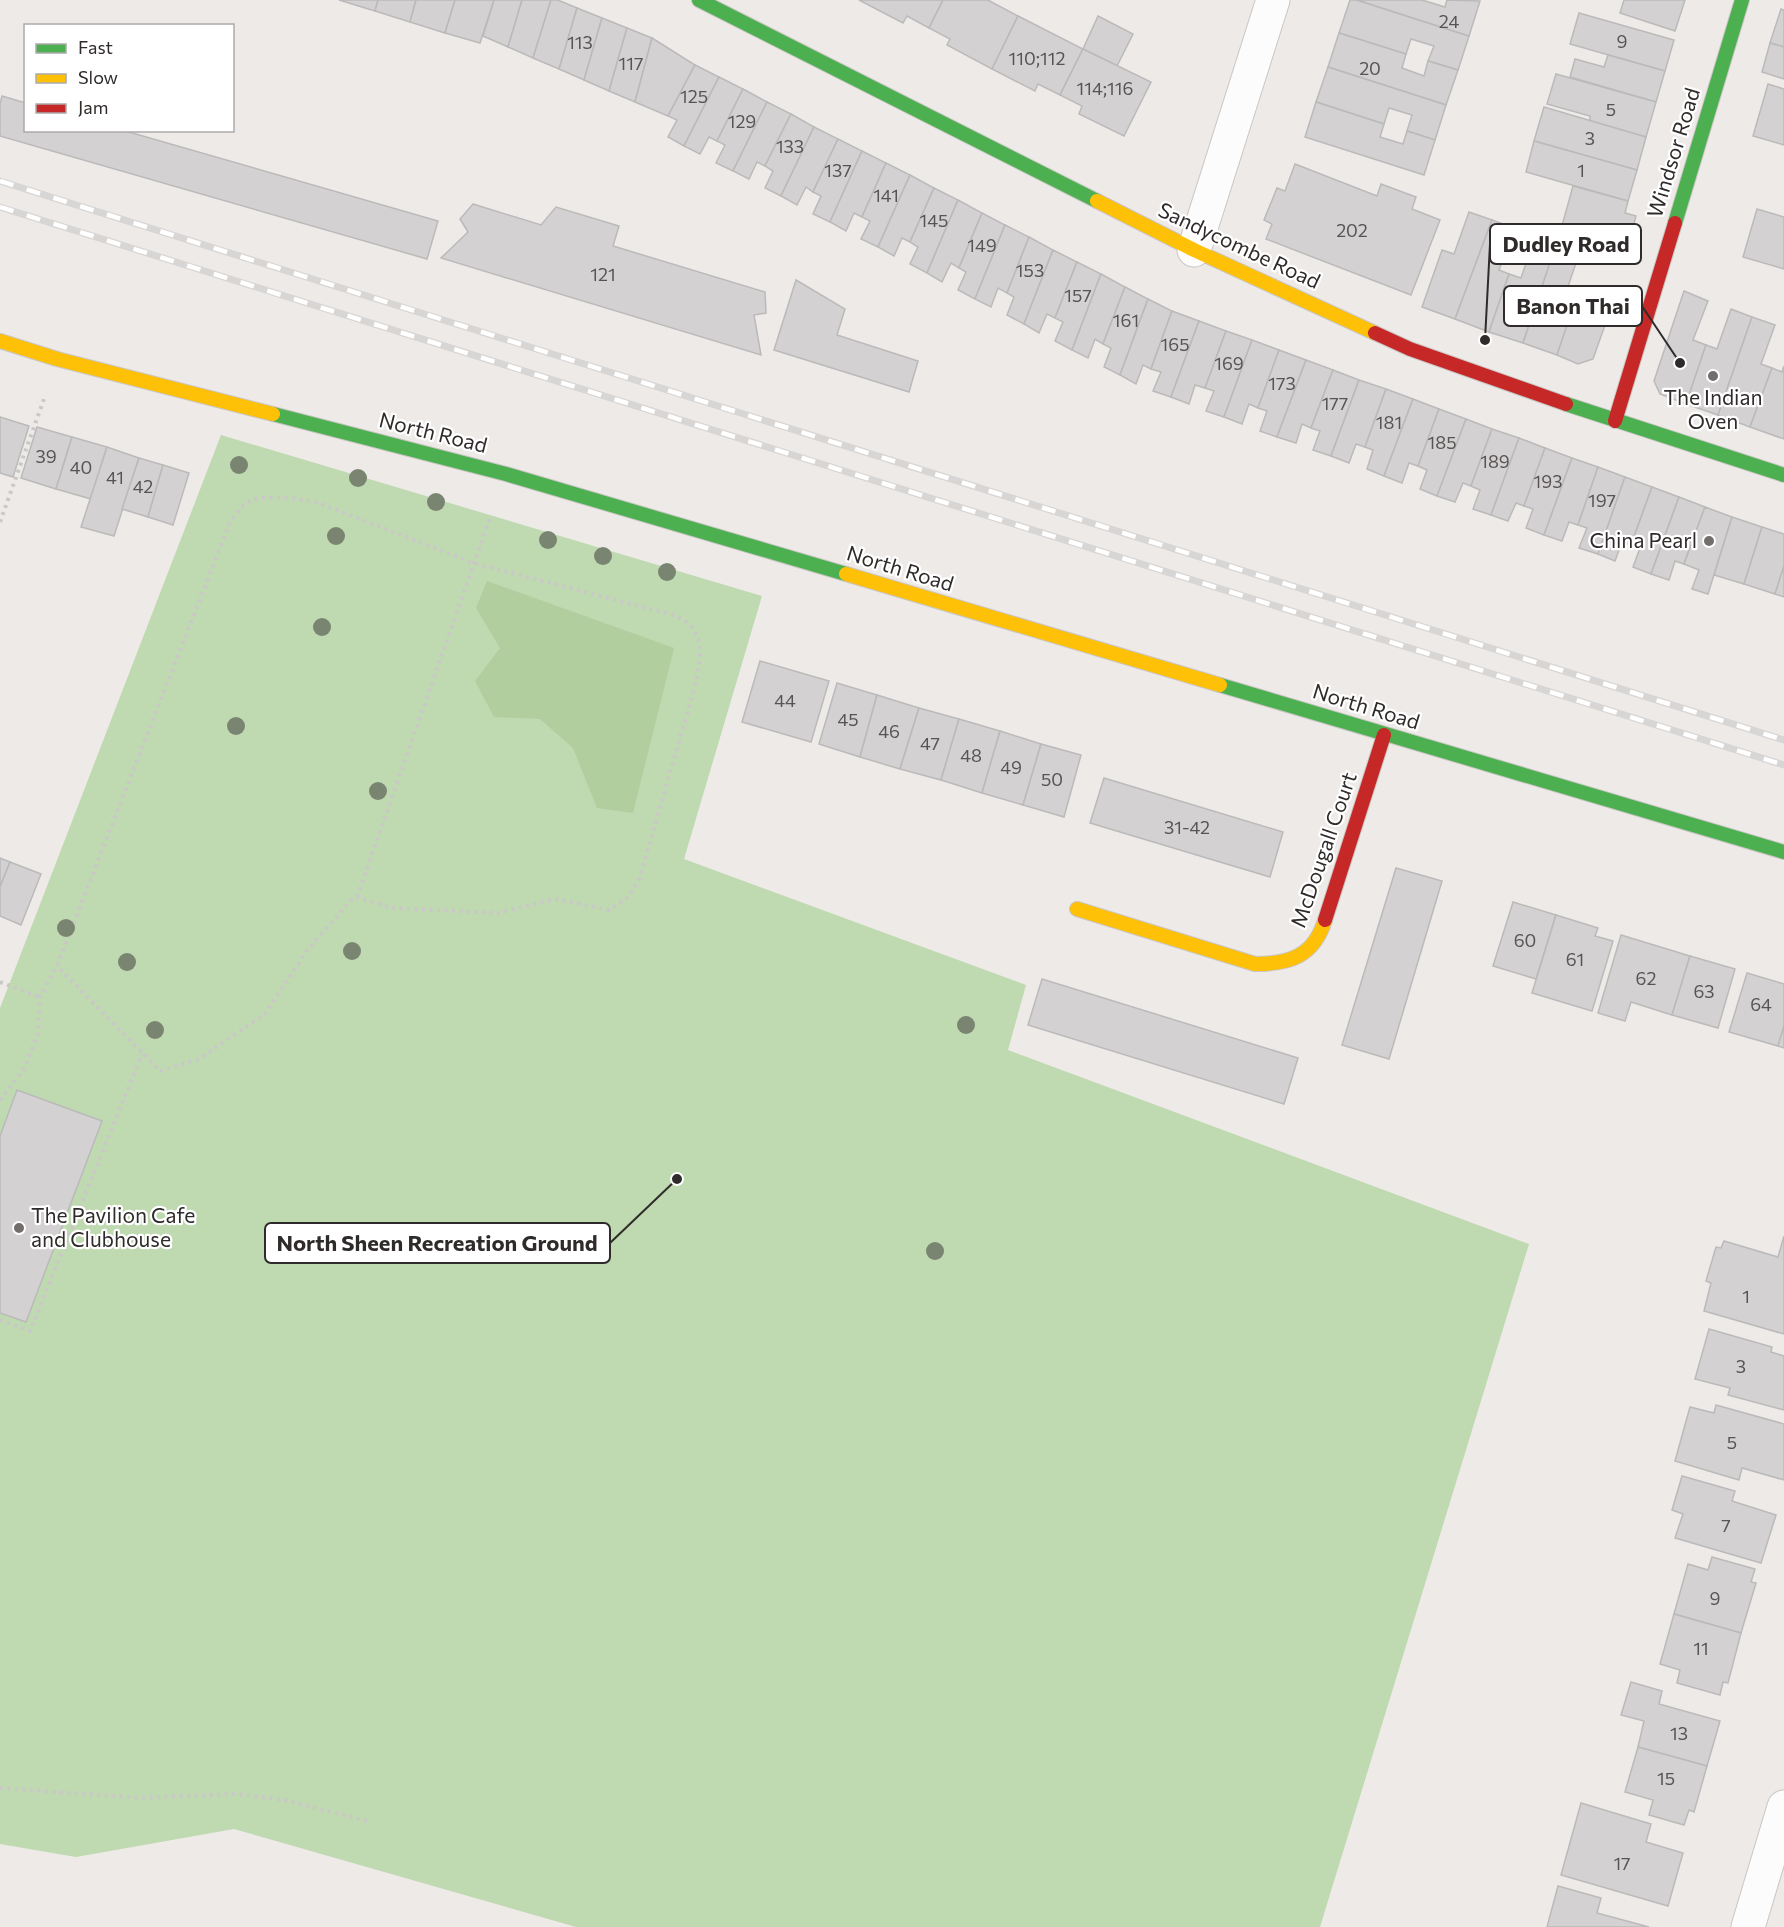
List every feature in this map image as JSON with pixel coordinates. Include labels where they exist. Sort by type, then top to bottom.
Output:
[{"type":"street","name":"Sandycombe Road","points":[[699,0],[731,7],[1194,250],[1410,350],[1615,421],[1784,476]]},
{"type":"street","points":[[1194,250],[1273,0]]},
{"type":"street","name":"Windsor Road","points":[[1615,421],[1742,0]]},
{"type":"street","name":"North Road","points":[[0,341],[57,359],[506,474],[1784,852]]},
{"type":"street","name":"McDougall Court","points":[[1077,909],[1255,964],[1279,965],[1301,956],[1320,938],[1384,735]]},
{"type":"street","points":[[1748,1927],[1784,1807]]},
{"type":"path","points":[[0,522],[57,359]]},
{"type":"path","points":[[357,897],[473,562],[506,474]]},
{"type":"path","points":[[0,1100],[24,1069],[38,1034],[40,997],[57,966],[230,522],[246,503],[266,498],[295,497],[319,503],[473,562],[666,613],[687,622],[699,636],[700,660],[695,686],[639,880],[627,898],[609,910],[555,899],[498,913],[392,908],[357,897],[353,898],[308,950],[265,1014],[199,1059],[160,1071],[57,966]]},
{"type":"path","points":[[0,982],[40,997]]},
{"type":"path","points":[[0,1320],[30,1331],[142,1054]]},
{"type":"path","points":[[0,1788],[140,1798],[236,1794],[284,1800],[371,1822]]},
{"type":"green space","points":[[221,435],[762,596],[684,859],[1026,985],[1008,1050],[1529,1244],[1320,1927],[576,1927],[234,1829],[76,1857],[0,1844],[0,1008]]},
{"type":"green space","points":[[487,581],[674,648],[633,813],[597,808],[573,748],[540,719],[494,717],[475,681],[500,648],[476,608]]},
{"type":"building","points":[[339,0],[378,0],[375,11]]},
{"type":"building","points":[[378,0],[416,0],[410,22],[375,11]]},
{"type":"building","points":[[416,0],[455,0],[445,33],[410,22]]},
{"type":"building","points":[[455,0],[494,0],[480,43],[445,33]]},
{"type":"building","points":[[494,0],[522,0],[508,47],[483,36]]},
{"type":"building","points":[[522,0],[551,0],[533,58],[508,47]]},
{"type":"building","points":[[551,0],[558,0],[577,8],[559,69],[533,58]]},
{"type":"building","points":[[859,0],[943,0],[929,28],[907,16],[903,23]]},
{"type":"building","points":[[943,0],[988,0],[1018,16],[992,69],[947,45],[950,39],[929,28]]},
{"type":"building","points":[[1350,0],[1357,0],[1469,36],[1458,70],[1428,61],[1434,46],[1411,39],[1406,54],[1339,33]]},
{"type":"building","points":[[1357,0],[1422,0],[1445,7],[1447,0],[1480,1],[1469,36]]},
{"type":"building","points":[[1624,0],[1685,0],[1675,31],[1620,13]]},
{"type":"building","points":[[577,8],[602,18],[584,80],[559,69]]},
{"type":"building","points":[[1781,9],[1784,10],[1784,47],[1770,43]]},
{"type":"building","points":[[1579,13],[1674,40],[1665,71],[1570,44]]},
{"type":"building","points":[[1018,16],[1083,49],[1060,95],[1038,84],[1035,91],[992,69]]},
{"type":"building","points":[[1098,16],[1133,34],[1117,66],[1083,49]]},
{"type":"building","points":[[602,18],[627,28],[609,91],[584,80]]},
{"type":"building","points":[[627,28],[652,38],[635,102],[609,91]]},
{"type":"building","points":[[1339,33],[1406,54],[1402,68],[1424,76],[1428,61],[1458,70],[1446,105],[1328,67]]},
{"type":"building","points":[[652,38],[695,65],[668,116],[635,102]]},
{"type":"building","points":[[1770,43],[1784,47],[1784,79],[1762,72]]},
{"type":"building","points":[[1083,49],[1151,82],[1124,136],[1079,114],[1082,106],[1060,95]]},
{"type":"building","points":[[1608,55],[1665,71],[1656,102],[1570,77],[1575,59],[1604,67]]},
{"type":"building","points":[[695,65],[719,77],[684,146],[668,137],[677,120],[668,116]]},
{"type":"building","points":[[1328,67],[1446,105],[1435,140],[1407,131],[1412,115],[1389,108],[1384,124],[1316,102]]},
{"type":"building","points":[[1556,74],[1656,102],[1646,137],[1590,121],[1590,116],[1547,104]]},
{"type":"building","points":[[719,77],[743,89],[717,141],[709,137],[700,154],[684,146]]},
{"type":"building","points":[[1768,84],[1784,89],[1784,145],[1753,136]]},
{"type":"building","points":[[743,89],[767,102],[733,171],[716,163],[725,145],[717,141]]},
{"type":"building","points":[[2,96],[24,102],[24,132],[129,132],[438,221],[427,259],[0,136]]},
{"type":"building","points":[[767,102],[791,114],[765,166],[757,162],[749,179],[733,171]]},
{"type":"building","points":[[1316,102],[1384,124],[1380,137],[1403,144],[1407,131],[1435,140],[1424,175],[1305,137]]},
{"type":"building","points":[[1544,107],[1646,137],[1637,170],[1534,141]]},
{"type":"building","points":[[791,114],[814,127],[781,196],[765,188],[773,171],[765,166]]},
{"type":"building","points":[[814,127],[838,139],[813,192],[806,187],[797,205],[781,196]]},
{"type":"building","points":[[838,139],[862,151],[830,222],[813,214],[821,196],[813,192]]},
{"type":"building","points":[[1534,141],[1637,170],[1628,201],[1526,172]]},
{"type":"building","points":[[862,151],[886,163],[862,217],[854,213],[846,231],[830,222]]},
{"type":"building","points":[[886,163],[910,175],[878,247],[861,239],[870,221],[862,217]]},
{"type":"building","points":[[1295,164],[1377,196],[1381,184],[1416,197],[1412,209],[1440,220],[1411,295],[1266,239],[1272,224],[1264,220],[1277,188],[1285,191]]},
{"type":"building","points":[[910,175],[934,188],[910,242],[902,238],[894,256],[878,247]]},
{"type":"building","points":[[1573,186],[1628,201],[1625,213],[1636,216],[1626,252],[1560,233]]},
{"type":"building","points":[[934,188],[958,200],[927,273],[910,264],[918,247],[910,242]]},
{"type":"building","points":[[958,200],[982,213],[959,268],[951,263],[942,282],[927,273]]},
{"type":"building","points":[[473,204],[541,225],[556,207],[619,226],[613,246],[765,292],[766,313],[754,315],[761,355],[441,258],[468,232],[460,219]]},
{"type":"building","points":[[1757,209],[1784,217],[1784,269],[1743,257]]},
{"type":"building","points":[[1469,212],[1492,220],[1455,319],[1422,307],[1442,250],[1454,254]]},
{"type":"building","points":[[982,213],[1005,225],[975,299],[958,290],[966,272],[959,268]]},
{"type":"building","points":[[1492,220],[1514,228],[1499,270],[1509,274],[1489,332],[1455,319]]},
{"type":"building","points":[[1539,224],[1560,233],[1523,343],[1489,332],[1509,274],[1521,278]]},
{"type":"building","points":[[1005,225],[1029,237],[1007,293],[998,288],[991,307],[975,299]]},
{"type":"building","points":[[1560,233],[1584,240],[1565,295],[1576,299],[1557,355],[1523,343]]},
{"type":"building","points":[[1029,237],[1053,250],[1024,324],[1007,315],[1014,297],[1007,293]]},
{"type":"building","points":[[1053,250],[1077,262],[1055,318],[1047,314],[1039,333],[1024,324]]},
{"type":"building","points":[[1077,262],[1101,274],[1072,350],[1055,341],[1063,322],[1055,318]]},
{"type":"building","points":[[1101,274],[1125,287],[1103,344],[1095,339],[1088,358],[1072,350]]},
{"type":"building","points":[[796,280],[845,309],[837,335],[918,361],[909,392],[774,350]]},
{"type":"building","points":[[1125,287],[1148,299],[1120,375],[1104,367],[1111,348],[1103,344]]},
{"type":"building","points":[[1684,291],[1708,301],[1693,340],[1706,345],[1686,404],[1660,394],[1654,381]]},
{"type":"building","points":[[1148,299],[1172,311],[1151,369],[1143,365],[1136,384],[1120,375]]},
{"type":"building","points":[[1576,299],[1610,311],[1593,359],[1578,364],[1557,355]]},
{"type":"building","name":"The Indian Oven","points":[[1731,309],[1752,317],[1718,415],[1686,404],[1706,345],[1717,349]]},
{"type":"building","points":[[1172,311],[1199,321],[1171,397],[1153,391],[1161,372],[1151,369]]},
{"type":"building","points":[[1752,317],[1775,325],[1761,364],[1772,368],[1750,427],[1718,415]]},
{"type":"building","points":[[1199,321],[1226,331],[1205,388],[1195,385],[1189,404],[1171,397]]},
{"type":"building","points":[[1226,331],[1252,340],[1224,417],[1206,411],[1214,391],[1205,388]]},
{"type":"building","points":[[1252,340],[1279,350],[1258,408],[1249,404],[1242,424],[1224,417]]},
{"type":"building","points":[[1279,350],[1306,360],[1277,437],[1260,431],[1267,411],[1258,408]]},
{"type":"building","points":[[1306,360],[1333,370],[1311,428],[1302,424],[1296,443],[1277,437]]},
{"type":"building","points":[[1784,366],[1784,439],[1750,427],[1772,368],[1782,372]]},
{"type":"building","points":[[1333,370],[1359,380],[1331,456],[1313,450],[1320,431],[1311,428]]},
{"type":"building","points":[[1359,380],[1386,389],[1365,447],[1356,444],[1349,463],[1331,456]]},
{"type":"building","points":[[1386,389],[1413,399],[1384,476],[1367,469],[1373,450],[1365,447]]},
{"type":"building","points":[[1413,399],[1439,409],[1418,466],[1409,463],[1402,483],[1384,476]]},
{"type":"building","points":[[1439,409],[1466,419],[1437,496],[1420,489],[1427,470],[1418,466]]},
{"type":"building","points":[[0,417],[29,426],[13,477],[0,473]]},
{"type":"building","points":[[1466,419],[1492,429],[1471,486],[1463,483],[1455,502],[1437,496]]},
{"type":"building","points":[[37,427],[72,437],[56,489],[21,478]]},
{"type":"building","points":[[1492,429],[1519,438],[1491,515],[1473,509],[1480,490],[1471,486]]},
{"type":"building","points":[[72,437],[107,447],[91,499],[56,489]]},
{"type":"building","points":[[1519,438],[1545,448],[1524,506],[1516,503],[1508,521],[1491,515]]},
{"type":"building","points":[[107,447],[139,458],[114,536],[81,527]]},
{"type":"building","points":[[1545,448],[1572,458],[1544,535],[1526,528],[1533,509],[1524,506]]},
{"type":"building","points":[[139,458],[163,465],[148,517],[122,509]]},
{"type":"building","points":[[1572,458],[1598,467],[1578,525],[1569,522],[1562,541],[1544,535]]},
{"type":"building","points":[[163,465],[189,473],[173,525],[148,517]]},
{"type":"building","points":[[1598,467],[1625,477],[1598,554],[1579,548],[1587,528],[1578,525]]},
{"type":"building","points":[[1625,477],[1652,487],[1631,545],[1622,542],[1615,561],[1598,554]]},
{"type":"building","points":[[1652,487],[1679,497],[1651,574],[1633,567],[1640,548],[1631,545]]},
{"type":"building","points":[[1679,497],[1705,507],[1684,564],[1675,561],[1669,580],[1651,574]]},
{"type":"building","name":"China Pearl","points":[[1705,507],[1732,517],[1708,594],[1692,589],[1699,570],[1684,564]]},
{"type":"building","points":[[1732,517],[1762,527],[1744,584],[1714,575]]},
{"type":"building","points":[[1762,527],[1784,534],[1784,566],[1775,594],[1744,584]]},
{"type":"building","points":[[1784,566],[1784,597],[1775,594]]},
{"type":"building","points":[[760,661],[829,681],[811,742],[742,722]]},
{"type":"building","points":[[837,683],[877,695],[860,757],[819,744]]},
{"type":"building","points":[[877,695],[919,708],[900,769],[860,757]]},
{"type":"building","points":[[919,708],[959,719],[941,780],[900,769]]},
{"type":"building","points":[[959,719],[1000,731],[982,793],[941,780]]},
{"type":"building","points":[[1000,731],[1041,744],[1023,805],[982,793]]},
{"type":"building","points":[[1041,744],[1081,755],[1064,817],[1023,805]]},
{"type":"building","points":[[1104,778],[1283,832],[1270,877],[1090,823]]},
{"type":"building","points":[[0,858],[10,862],[0,887]]},
{"type":"building","points":[[10,862],[41,874],[21,925],[0,916],[0,887]]},
{"type":"building","points":[[1396,868],[1442,881],[1389,1059],[1342,1045]]},
{"type":"building","points":[[1513,902],[1556,915],[1536,979],[1493,966]]},
{"type":"building","points":[[1556,915],[1598,928],[1595,936],[1613,941],[1592,1011],[1532,993]]},
{"type":"building","points":[[1621,935],[1690,956],[1672,1015],[1631,1002],[1625,1021],[1598,1013]]},
{"type":"building","points":[[1690,956],[1735,969],[1718,1028],[1672,1015]]},
{"type":"building","points":[[1747,973],[1784,984],[1784,1026],[1778,1046],[1729,1032]]},
{"type":"building","points":[[1042,979],[1298,1058],[1284,1104],[1028,1025]]},
{"type":"building","points":[[1784,1026],[1784,1048],[1778,1046]]},
{"type":"building","points":[[17,1090],[102,1121],[26,1322],[0,1313],[0,1136]]},
{"type":"building","points":[[1784,1236],[1784,1334],[1704,1311],[1711,1283],[1706,1281],[1716,1247],[1721,1248],[1724,1241],[1778,1257]]},
{"type":"building","points":[[1709,1329],[1772,1347],[1771,1352],[1784,1356],[1784,1410],[1728,1395],[1730,1388],[1695,1379]]},
{"type":"building","points":[[1716,1405],[1784,1424],[1784,1480],[1742,1468],[1739,1480],[1675,1461],[1690,1407],[1714,1413]]},
{"type":"building","points":[[1682,1476],[1735,1491],[1732,1501],[1776,1515],[1761,1563],[1675,1538],[1683,1514],[1672,1510]]},
{"type":"building","points":[[1712,1557],[1755,1569],[1751,1582],[1756,1583],[1741,1633],[1674,1614],[1688,1564],[1708,1570]]},
{"type":"building","points":[[1674,1614],[1741,1633],[1728,1683],[1723,1682],[1720,1695],[1677,1683],[1680,1670],[1660,1664]]},
{"type":"building","points":[[1631,1682],[1662,1691],[1659,1704],[1720,1721],[1707,1766],[1638,1747],[1644,1721],[1621,1715]]},
{"type":"building","points":[[1638,1747],[1707,1766],[1694,1812],[1689,1810],[1684,1825],[1649,1815],[1653,1800],[1625,1792]]},
{"type":"building","points":[[1581,1803],[1651,1824],[1646,1842],[1683,1853],[1668,1906],[1561,1875]]},
{"type":"building","points":[[1558,1886],[1601,1898],[1597,1913],[1649,1927],[1547,1927]]},
{"type":"railway","points":[[0,181],[1784,740]]},
{"type":"railway","points":[[0,207],[1784,765]]},
{"type":"traffic: fast","points":[[699,0],[1097,201]]},
{"type":"traffic: fast","points":[[1675,223],[1742,0]]},
{"type":"traffic: fast","points":[[1566,404],[1784,475]]},
{"type":"traffic: fast","points":[[273,414],[506,474],[846,574]]},
{"type":"traffic: fast","points":[[1220,685],[1784,852]]},
{"type":"traffic: slow","points":[[1097,201],[1194,250],[1375,333]]},
{"type":"traffic: slow","points":[[0,341],[57,359],[273,414]]},
{"type":"traffic: slow","points":[[846,574],[1220,685]]},
{"type":"traffic: slow","points":[[1077,909],[1255,964],[1290,960],[1307,950],[1314,942],[1325,920]]},
{"type":"traffic: jam","points":[[1615,421],[1675,223]]},
{"type":"traffic: jam","points":[[1375,333],[1410,349],[1566,404]]},
{"type":"traffic: jam","points":[[1325,920],[1384,735]]},
{"type":"place","name":"Dudley Road","points":[[1485,340]]},
{"type":"place","name":"Banon Thai","points":[[1680,363]]},
{"type":"place","name":"The Indian Oven","points":[[1713,376]]},
{"type":"place","name":"China Pearl","points":[[1709,541]]},
{"type":"place","name":"North Sheen Recreation Ground","points":[[677,1179]]},
{"type":"place","name":"The Pavilion Cafe and Clubhouse","points":[[19,1228]]}]
